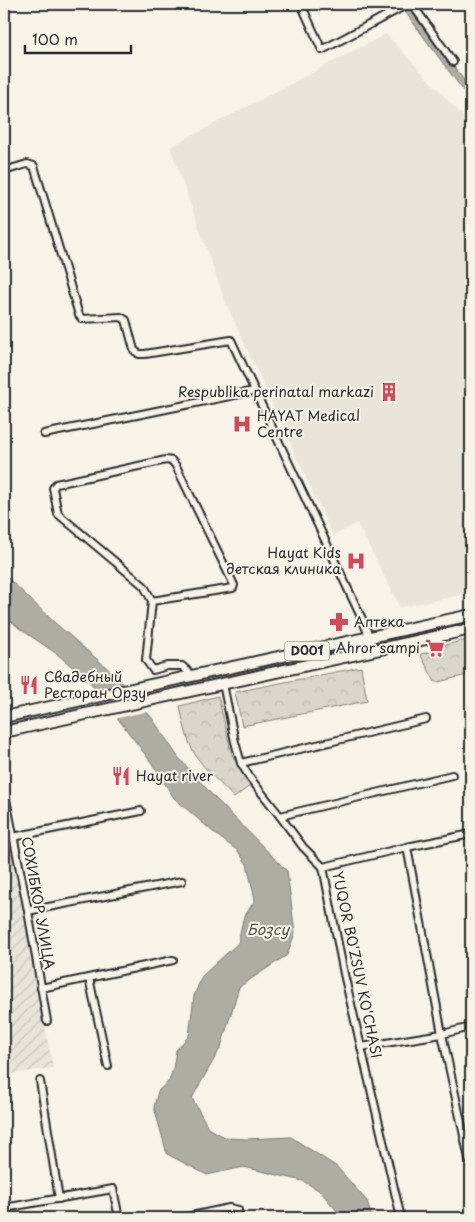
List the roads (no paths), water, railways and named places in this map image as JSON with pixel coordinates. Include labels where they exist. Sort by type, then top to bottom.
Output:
[{"type":"highway","name":"D001","points":[[4,717],[471,615]]},
{"type":"highway","name":"D001","points":[[4,732],[471,630]]},
{"type":"street","points":[[301,4],[322,50],[408,4]]},
{"type":"street","points":[[412,4],[453,62]]},
{"type":"street","points":[[4,171],[27,164],[34,166],[82,319],[121,317],[126,320],[134,350],[139,354],[231,340],[375,651]]},
{"type":"street","points":[[44,434],[254,391]]},
{"type":"street","points":[[152,601],[233,588],[234,585],[176,466],[166,460],[56,484],[53,488],[58,514],[144,586],[152,601],[146,660],[153,670],[167,666],[182,666],[193,676]]},
{"type":"street","name":"YUQOR BO'ZSUV KO'CHASI","points":[[223,684],[241,763],[250,778],[303,847],[323,867],[344,974],[401,1218]]},
{"type":"street","points":[[241,763],[426,719]]},
{"type":"street","points":[[280,816],[452,775]]},
{"type":"street","name":"СОХИБКОР УЛИЦА","points":[[4,789],[47,1021]]},
{"type":"street","points":[[13,837],[141,811]]},
{"type":"street","points":[[323,867],[471,834]]},
{"type":"street","points":[[407,847],[442,1034],[471,1168]]},
{"type":"street","points":[[28,911],[182,881]]},
{"type":"street","points":[[41,988],[173,960]]},
{"type":"street","points":[[89,978],[108,1066]]},
{"type":"street","points":[[361,1047],[442,1034],[471,1027]]},
{"type":"street","points":[[40,1081],[59,1199]]},
{"type":"street","points":[[4,1208],[113,1189],[119,1218]]},
{"type":"street","points":[[182,1218],[229,1208],[238,1210],[239,1218]]},
{"type":"water","points":[[398,4],[408,4],[413,10],[471,90],[471,101],[406,13]]},
{"type":"water","name":"Бозсу","points":[[4,572],[54,622],[113,673],[152,718],[178,757],[214,797],[287,871],[295,933],[287,955],[239,987],[221,1047],[192,1098],[209,1129],[227,1138],[291,1137],[337,1167],[367,1201],[372,1218],[343,1218],[320,1191],[303,1181],[244,1167],[207,1175],[167,1154],[154,1107],[158,1091],[169,1081],[176,1050],[189,1036],[194,996],[202,976],[238,943],[243,919],[255,900],[247,864],[237,850],[174,798],[151,762],[90,682],[57,654],[19,628],[4,615]]},
{"type":"place","name":"Respublika perinatal markazi","points":[[389,392]]},
{"type":"place","name":"HAYAT Medical Centre","points":[[242,424]]},
{"type":"place","name":"Hayat Kids детская клиника","points":[[356,561]]},
{"type":"place","name":"Аптека","points":[[339,622]]},
{"type":"place","name":"Ahror sampi","points":[[435,648]]},
{"type":"place","name":"Свадебный Ресторан Орзу","points":[[29,685]]},
{"type":"place","name":"Hayat river","points":[[121,776]]}]
